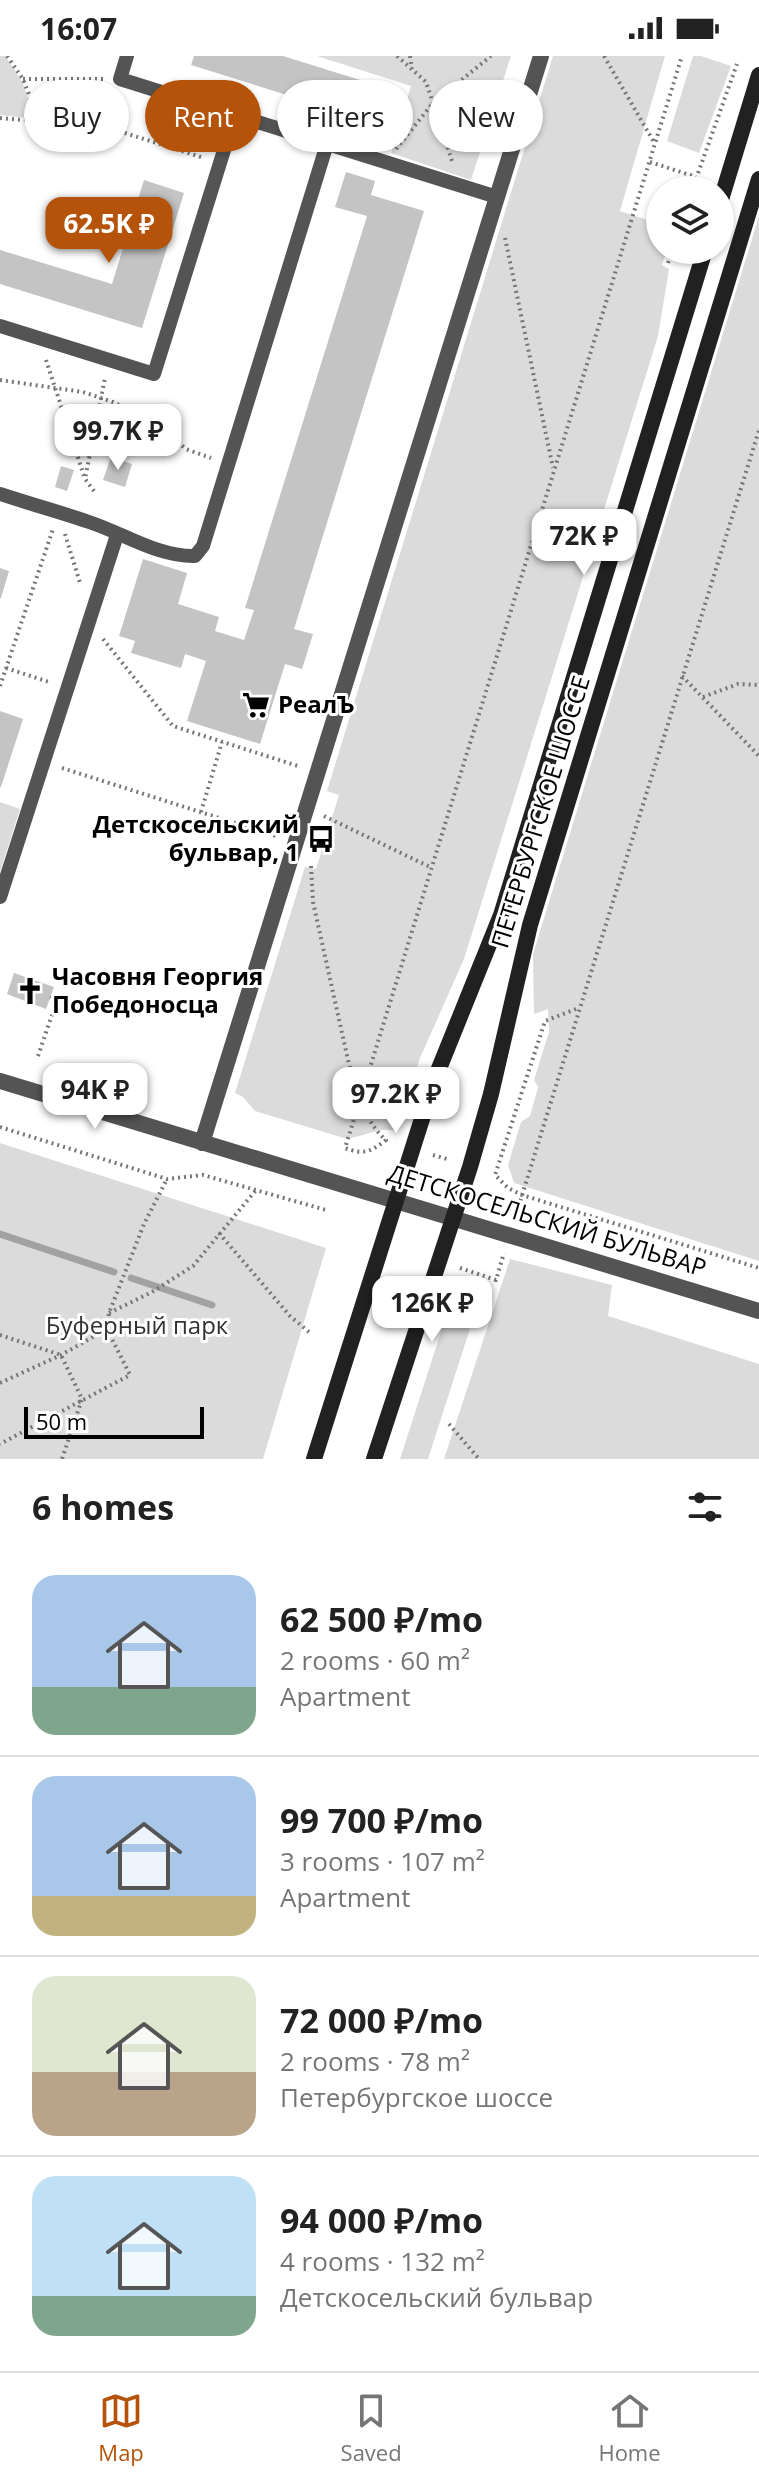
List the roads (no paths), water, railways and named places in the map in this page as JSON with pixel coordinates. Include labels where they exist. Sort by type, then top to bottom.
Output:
[{"type":"main road","points":[[728,176],[759,75]]},
{"type":"main road","name":"ПЕТЕРБУРГСКОЕ ШОССЕ","points":[[374,1459],[491,1094],[530,925],[759,179]]},
{"type":"main road","name":"ПЕТЕРБУРГСКОЕ ШОССЕ","points":[[314,1459],[434,1081],[501,915],[701,264]]},
{"type":"street","points":[[202,1143],[541,56]]},
{"type":"street","name":"ДЕТСКОСЕЛЬСКИЙ БУЛЬВАР","points":[[0,1081],[759,1311]]},
{"type":"lane","points":[[127,56],[120,79],[145,87]]},
{"type":"lane","points":[[0,326],[154,374],[223,152]]},
{"type":"lane","points":[[0,494],[92,522],[117,535],[183,556],[195,556],[203,546],[325,152]]},
{"type":"lane","points":[[354,152],[497,197]]},
{"type":"lane","points":[[0,897],[117,535]]},
{"type":"waterway","points":[[0,1234],[114,1272]]},
{"type":"waterway","points":[[131,1278],[212,1305]]},
{"type":"place","name":"РеалЪ","points":[[256,705]]},
{"type":"place","name":"Детскосельский бульвар, 1","points":[[321,839]]},
{"type":"place","name":"Часовня Георгия Победоносца","points":[[30,991]]},
{"type":"park label","name":"Буферный парк","points":[[137,1326]]}]
